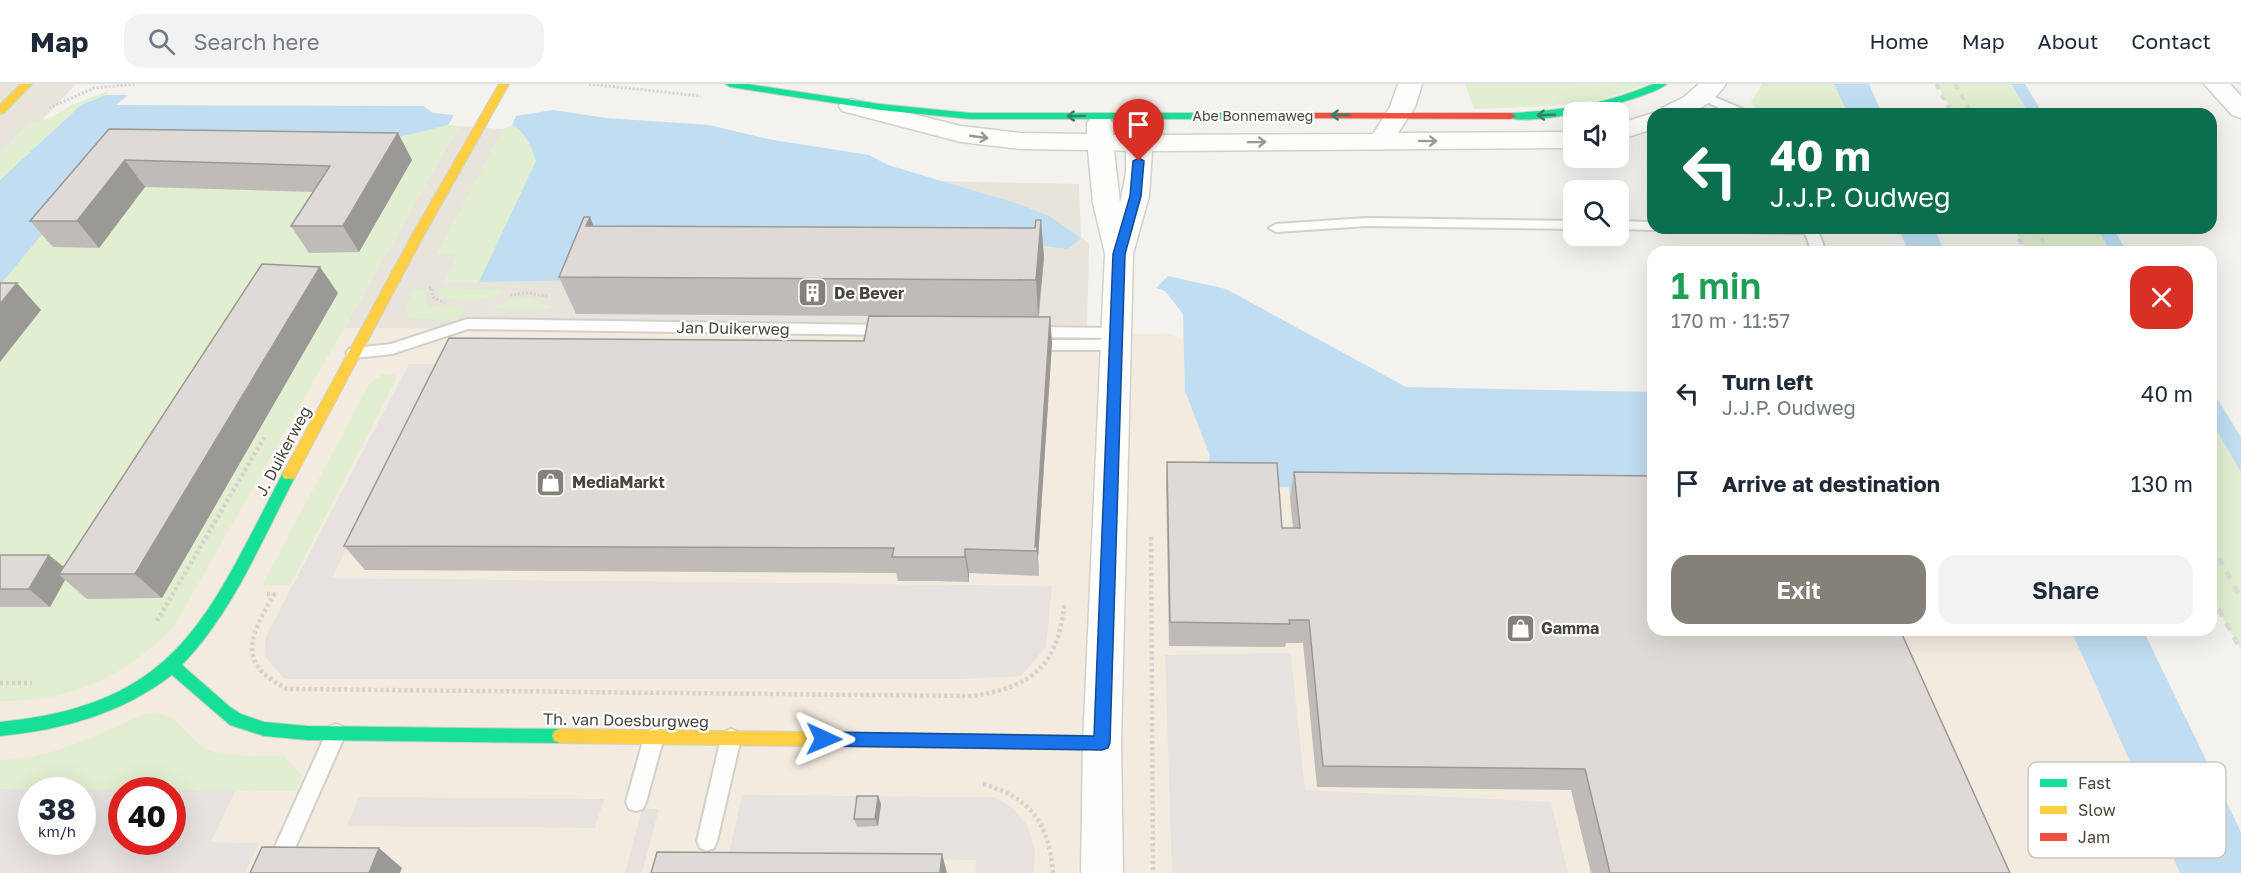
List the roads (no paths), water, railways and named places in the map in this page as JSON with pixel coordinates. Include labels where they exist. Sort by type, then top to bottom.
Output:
[{"type":"street","points":[[0,111],[27,84]]},
{"type":"street","name":"J. Duikerweg","points":[[0,729],[42,725],[96,708],[142,686],[172,666],[203,627],[225,593],[354,352],[504,84]]},
{"type":"street","name":"Abe Bonnemaweg","points":[[730,84],[840,103],[943,115],[1100,116],[1563,114],[1622,102],[1662,84]]},
{"type":"street","points":[[1380,140],[1409,96],[1410,84]]},
{"type":"street","points":[[2216,84],[2241,110]]},
{"type":"street","points":[[1678,108],[1707,90]]},
{"type":"street","name":"Abe Bonnemaweg","points":[[840,103],[961,134],[1021,141],[1138,143],[1563,140]]},
{"type":"street","points":[[1102,873],[1102,743],[1119,254],[1138,185],[1138,115]]},
{"type":"street","points":[[1100,116],[1103,186],[1119,254]]},
{"type":"street","points":[[1629,129],[1647,123]]},
{"type":"street","name":"Th. van Doesburgweg","points":[[172,666],[226,713],[246,723],[295,735],[336,733],[1102,743]]},
{"type":"lane","points":[[1707,90],[1734,108]]},
{"type":"lane","points":[[1276,228],[1367,222],[1563,225]]},
{"type":"lane","points":[[1629,225],[1647,226]]},
{"type":"lane","name":"Jan Duikerweg","points":[[354,352],[400,347],[467,324],[900,337],[828,344]]},
{"type":"lane","points":[[1115,344],[1011,343],[1115,344]]},
{"type":"lane","points":[[273,873],[336,733]]},
{"type":"lane","points":[[636,802],[654,737]]},
{"type":"lane","points":[[707,841],[731,738]]},
{"type":"water","points":[[1834,84],[1869,84],[1879,108],[1845,108]]},
{"type":"water","points":[[2011,84],[2025,84],[2039,108],[2025,108]]},
{"type":"water","points":[[106,95],[128,95],[116,105],[423,106],[433,113],[454,115],[448,125],[379,142],[117,144],[0,285],[0,180],[81,105]]},
{"type":"water","points":[[553,110],[606,118],[709,125],[773,140],[869,155],[888,165],[1019,204],[1049,216],[1081,238],[1068,249],[1036,245],[580,280],[479,282],[536,161],[524,136],[512,125],[516,116]]},
{"type":"water","points":[[1901,234],[1937,234],[1942,246],[1906,246]]},
{"type":"water","points":[[2100,234],[2116,234],[2124,246],[2108,246]]},
{"type":"water","points":[[1168,276],[1226,289],[1406,387],[1647,392],[1647,492],[1290,498],[1289,487],[1203,486],[1210,456],[1185,391],[1183,314],[1165,291],[1156,288]]},
{"type":"water","points":[[2217,399],[2241,437],[2241,472],[2217,431]]},
{"type":"water","points":[[2074,636],[2146,636],[2207,762],[2130,762]]},
{"type":"water","points":[[2226,801],[2241,832],[2241,873],[2180,873],[2173,858],[2226,858]]},
{"type":"railway","points":[[1936,84],[1949,108]]},
{"type":"railway","points":[[1955,84],[1969,108]]},
{"type":"railway","points":[[2016,234],[2023,246]]},
{"type":"railway","points":[[2038,234],[2046,246]]},
{"type":"railway","points":[[2217,555],[2241,598]]},
{"type":"railway","points":[[2217,606],[2241,650]]},
{"type":"place","name":"De Bever","points":[[813,293]]},
{"type":"place","name":"MediaMarkt","points":[[551,482]]},
{"type":"place","name":"Gamma","points":[[1520,628]]}]
